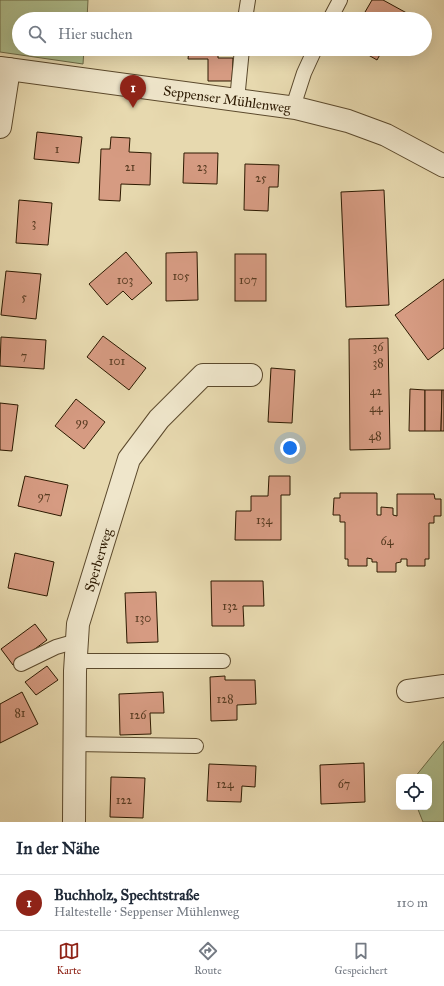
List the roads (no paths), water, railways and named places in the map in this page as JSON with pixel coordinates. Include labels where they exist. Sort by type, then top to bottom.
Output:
[{"type":"street","name":"Seppenser Mühlenweg","points":[[4,69],[293,107],[348,121],[386,135],[444,166]]},
{"type":"street","points":[[0,126],[4,69]]},
{"type":"street","name":"Sperberweg","points":[[74,822],[74,744],[78,624],[129,459],[159,419],[203,375],[251,375]]},
{"type":"street","points":[[408,691],[444,686]]},
{"type":"lane","points":[[246,12],[248,0]]},
{"type":"lane","points":[[334,12],[340,0]]},
{"type":"lane","points":[[236,100],[241,56]]},
{"type":"lane","points":[[293,107],[304,73],[312,56]]},
{"type":"lane","points":[[21,664],[56,647],[76,651],[223,661]]},
{"type":"lane","points":[[74,744],[196,746]]},
{"type":"place","name":"Buchholz, Spechtstraße","points":[[133,108]]}]
